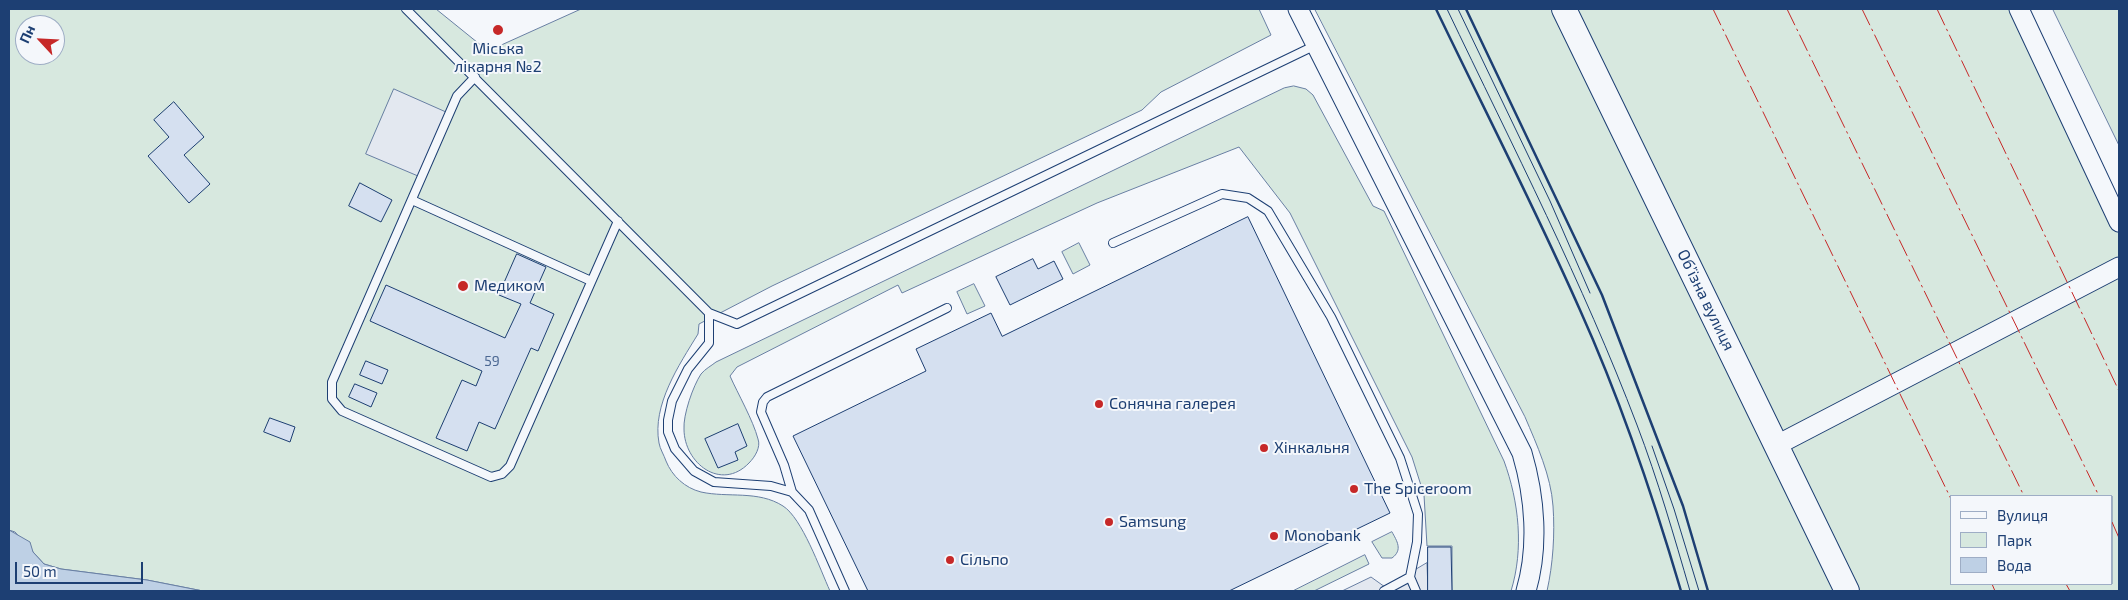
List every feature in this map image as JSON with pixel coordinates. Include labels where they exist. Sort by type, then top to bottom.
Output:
[{"type":"main road","name":"Обʼїзна вулиця","points":[[1564,9],[1847,591]]},
{"type":"street","points":[[1298,9],[1522,453],[1530,479],[1533,505],[1530,578],[1526,591]]},
{"type":"street","points":[[2019,9],[2119,222]]},
{"type":"street","points":[[1777,445],[2119,267]]},
{"type":"lane","points":[[406,9],[709,313],[736,324],[1316,45]]},
{"type":"lane","points":[[475,77],[457,96],[332,382],[332,399],[342,411],[490,477],[502,474],[510,466],[618,221]]},
{"type":"lane","points":[[1113,243],[1222,194],[1248,198],[1268,211],[1331,317],[1400,458],[1418,514],[1417,542],[1410,577],[1416,591]]},
{"type":"lane","points":[[412,200],[591,281]]},
{"type":"lane","points":[[845,591],[809,510],[792,492],[784,465],[761,412],[763,402],[767,396],[947,308]]},
{"type":"lane","points":[[709,313],[708,343],[688,369],[672,401],[668,420],[668,432],[675,450],[694,472],[714,482],[771,486],[792,492]]},
{"type":"lane","points":[[1384,591],[1410,577]]},
{"type":"green space","points":[[9,9],[436,9],[488,51],[581,9],[1259,9],[1271,35],[1161,92],[1142,110],[772,286],[699,324],[698,334],[675,372],[663,400],[659,414],[658,429],[661,450],[672,472],[690,488],[711,494],[753,496],[773,501],[783,506],[790,512],[804,532],[830,591],[203,591],[147,580],[61,569],[44,564],[15,532],[9,530]]},
{"type":"green space","points":[[1315,9],[2019,9],[2119,222],[2119,591],[1547,591],[1552,560],[1554,517],[1549,483],[1525,417]]},
{"type":"green space","points":[[2053,9],[2119,9],[2119,145]]},
{"type":"green space","points":[[1294,86],[1306,89],[1313,95],[1373,206],[1384,211],[1504,461],[1513,493],[1518,526],[1518,559],[1511,591],[1452,591],[1452,546],[1427,546],[1424,495],[1412,457],[1290,213],[1239,147],[1097,203],[902,293],[898,285],[737,367],[730,376],[756,432],[759,445],[755,455],[749,463],[738,471],[727,475],[716,474],[706,470],[690,453],[684,429],[689,401],[701,374],[716,362],[1284,88]]},
{"type":"green space","points":[[1079,243],[1090,265],[1073,274],[1062,252]]},
{"type":"green space","points":[[974,284],[985,306],[967,314],[957,292]]},
{"type":"green space","points":[[1392,532],[1398,545],[1397,552],[1392,558],[1382,558],[1372,542]]},
{"type":"green space","points":[[1365,555],[1369,564],[1314,591],[1293,591]]},
{"type":"shaded area","points":[[394,89],[446,112],[418,176],[366,154]]},
{"type":"shaded area","points":[[1427,563],[1428,591],[1342,591],[1371,577],[1385,587]]},
{"type":"water","points":[[9,530],[30,542],[33,552],[44,564],[61,569],[147,580],[203,591],[9,591]]},
{"type":"building","points":[[174,102],[204,137],[184,155],[210,184],[189,203],[148,156],[169,137],[154,120]]},
{"type":"building","points":[[360,183],[392,200],[381,222],[349,206]]},
{"type":"building","name":"Сонячна галерея","points":[[1248,217],[1390,513],[1229,591],[868,591],[793,436],[926,371],[916,349],[991,313],[1002,336]]},
{"type":"building","name":"Медиком","points":[[517,254],[546,267],[530,303],[554,314],[538,351],[531,348],[495,429],[479,422],[467,451],[436,438],[462,380],[476,386],[482,371],[370,321],[386,285],[505,338],[521,304],[499,295]]},
{"type":"building","points":[[1033,259],[1038,269],[1054,261],[1063,279],[1010,305],[996,277]]},
{"type":"building","points":[[366,361],[388,370],[382,384],[360,375]]},
{"type":"building","points":[[355,384],[377,393],[371,407],[349,397]]},
{"type":"building","points":[[270,418],[295,427],[290,442],[264,432]]},
{"type":"building","points":[[738,424],[747,446],[735,452],[738,460],[718,468],[705,439]]},
{"type":"building","points":[[1428,547],[1451,547],[1452,591],[1428,591]]},
{"type":"tram line","points":[[1447,9],[1571,267],[1616,372],[1652,466],[1690,591]]},
{"type":"tram line","points":[[1458,9],[1550,201],[1590,293]]},
{"type":"tram line","points":[[1652,446],[1674,509],[1699,591]]},
{"type":"wall","points":[[1436,9],[1545,234],[1595,344],[1635,449],[1681,591]]},
{"type":"wall","points":[[1466,9],[1602,295],[1683,506],[1708,591]]},
{"type":"power","points":[[1713,9],[1950,497]]},
{"type":"power","points":[[1787,9],[2024,495]]},
{"type":"power","points":[[1862,9],[2099,495]]},
{"type":"power","points":[[1937,9],[2119,391]]},
{"type":"power","points":[[2113,524],[2119,538]]},
{"type":"power","points":[[1992,585],[1995,591]]},
{"type":"power","points":[[2067,585],[2070,591]]},
{"type":"place","name":"Міська лікарня №2","points":[[498,30]]},
{"type":"place","name":"Медиком","points":[[463,286]]},
{"type":"place","name":"Сонячна галерея","points":[[1099,404]]},
{"type":"place","name":"Хінкальня","points":[[1264,448]]},
{"type":"place","name":"The Spiceroom","points":[[1354,489]]},
{"type":"place","name":"Samsung","points":[[1109,522]]},
{"type":"place","name":"Monobank","points":[[1274,536]]},
{"type":"place","name":"Сільпо","points":[[950,560]]}]
